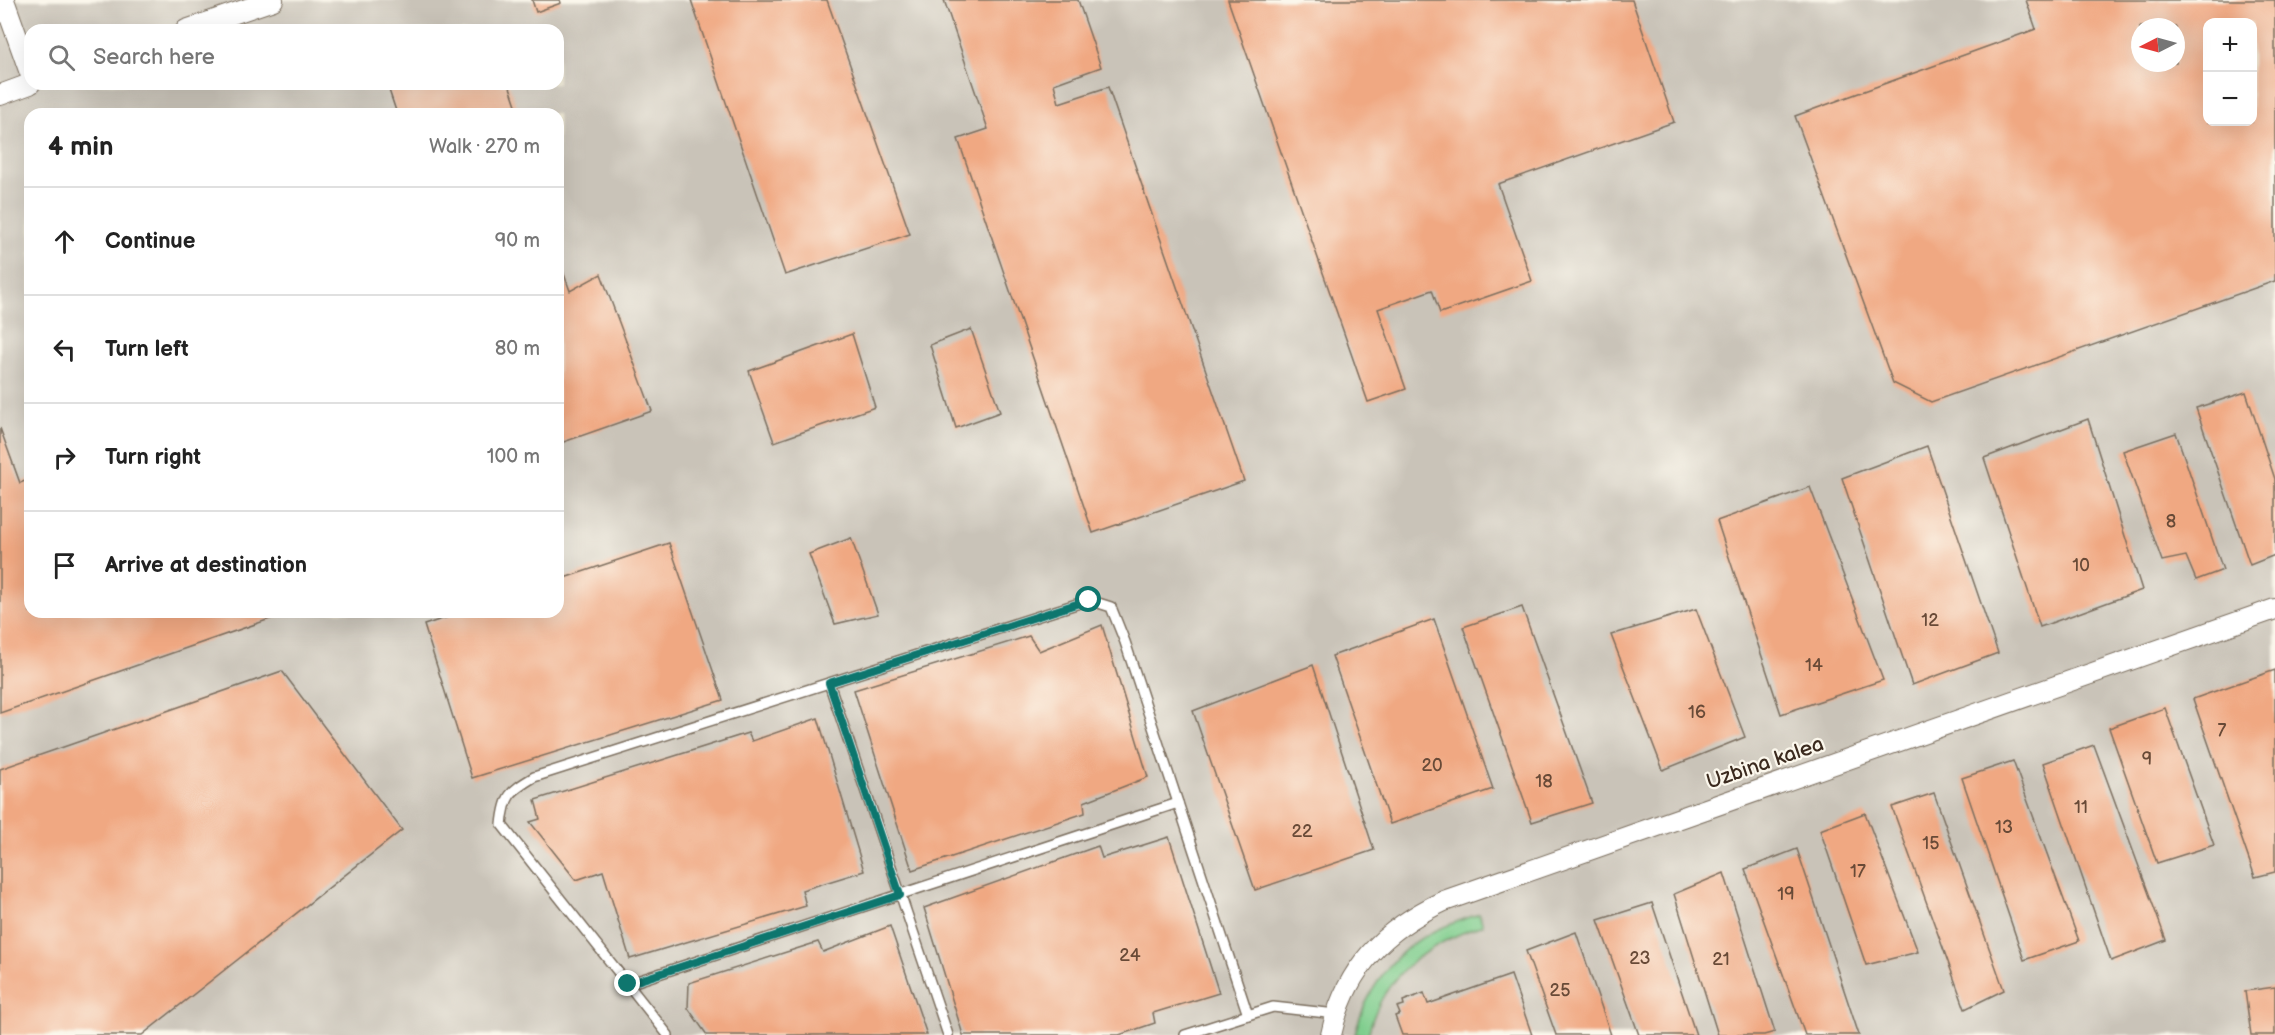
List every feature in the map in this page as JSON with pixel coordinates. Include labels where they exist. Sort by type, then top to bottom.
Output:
[{"type":"street","points":[[4,0],[24,57]]},
{"type":"street","points":[[203,24],[273,0]]},
{"type":"street","points":[[0,94],[24,86]]},
{"type":"street","name":"Uzbina kalea","points":[[1331,1035],[1335,1014],[1347,987],[1379,943],[1397,927],[1420,912],[1444,901],[2275,609]]},
{"type":"lane","points":[[668,1035],[502,825],[504,804],[514,789],[534,777],[1089,600],[1111,607],[1125,642],[1248,1014]]},
{"type":"lane","points":[[829,683],[948,1035]]},
{"type":"lane","points":[[628,984],[1178,803]]},
{"type":"lane","points":[[1185,1035],[1273,1007],[1335,1014]]},
{"type":"shaded area","points":[[0,0],[2275,0],[2275,1035],[0,1035]]},
{"type":"green space","points":[[1479,914],[1483,925],[1443,942],[1410,964],[1384,994],[1368,1035],[1355,1035],[1372,991],[1401,953],[1433,932]]},
{"type":"building","points":[[532,0],[560,0],[561,3],[536,12]]},
{"type":"building","points":[[691,0],[827,0],[910,234],[785,275]]},
{"type":"building","points":[[944,0],[1078,0],[1101,67],[1054,84],[1059,103],[1108,87],[1244,481],[1093,533],[958,139],[988,129]]},
{"type":"building","points":[[1228,0],[1632,0],[1674,122],[1498,184],[1532,281],[1440,313],[1432,290],[1378,309],[1406,389],[1368,402]]},
{"type":"building","points":[[2026,0],[2275,0],[2275,281],[1931,402],[1893,383],[1795,116],[2036,29]]},
{"type":"building","points":[[389,90],[511,90],[517,108],[395,108]]},
{"type":"building","points":[[564,274],[570,291],[601,274],[652,411],[564,442]]},
{"type":"building","points":[[971,329],[1000,412],[956,428],[930,345]]},
{"type":"building","points":[[852,334],[875,407],[774,442],[749,371]]},
{"type":"building","points":[[2246,392],[2275,479],[2275,555],[2250,565],[2196,408]]},
{"type":"building","points":[[2088,419],[2142,590],[2040,627],[1984,458]]},
{"type":"building","points":[[0,428],[20,483],[24,481],[24,618],[273,618],[0,713]]},
{"type":"building","points":[[2176,433],[2223,570],[2196,580],[2186,556],[2162,561],[2123,451]]},
{"type":"building","points":[[1927,446],[1998,653],[1912,685],[1842,478]]},
{"type":"building","points":[[1810,487],[1883,680],[1781,714],[1717,521]]},
{"type":"building","points":[[851,538],[878,614],[835,624],[809,554]]},
{"type":"building","points":[[669,543],[723,700],[472,778],[424,625],[445,618],[564,618],[564,578]]},
{"type":"building","points":[[1522,607],[1592,803],[1532,822],[1463,627]]},
{"type":"building","points":[[1696,609],[1745,737],[1663,770],[1611,635]]},
{"type":"building","points":[[1434,619],[1493,789],[1390,824],[1332,656]]},
{"type":"building","points":[[1102,625],[1148,777],[1084,802],[1085,813],[912,870],[854,690],[1029,636],[1039,651]]},
{"type":"building","points":[[1313,665],[1374,850],[1255,890],[1193,711]]},
{"type":"building","points":[[2275,670],[2275,872],[2255,877],[2193,699]]},
{"type":"building","points":[[282,671],[402,830],[142,1035],[0,1035],[0,769]]},
{"type":"building","points":[[2165,708],[2214,845],[2157,863],[2109,728]]},
{"type":"building","points":[[818,718],[864,871],[802,890],[806,906],[630,959],[603,871],[576,880],[530,822],[540,819],[535,800],[748,733],[752,741]]},
{"type":"building","points":[[2094,745],[2166,940],[2111,961],[2043,763]]},
{"type":"building","points":[[2013,761],[2079,941],[2024,960],[1962,778]]},
{"type":"building","points":[[1934,793],[2004,990],[1965,1009],[1892,807]]},
{"type":"building","points":[[1865,813],[1918,952],[1866,965],[1820,830]]},
{"type":"building","points":[[1169,837],[1219,993],[1153,1013],[1155,1023],[1119,1035],[963,1035],[924,908],[1098,846],[1102,858]]},
{"type":"building","points":[[1797,849],[1859,1035],[1805,1035],[1745,869]]},
{"type":"building","points":[[1724,873],[1775,1032],[1764,1035],[1718,1035],[1674,894]]},
{"type":"building","points":[[1652,903],[1696,1035],[1639,1035],[1598,920]]},
{"type":"building","points":[[890,926],[927,1035],[707,1035],[688,1008],[689,983],[818,942],[823,952]]},
{"type":"building","points":[[1576,932],[1611,1035],[1556,1035],[1526,951]]},
{"type":"building","points":[[1511,975],[1532,1035],[1402,1035],[1395,1016],[1400,1014],[1397,1007],[1404,1005],[1403,1001],[1424,993],[1428,1004]]},
{"type":"building","points":[[2275,987],[2275,1035],[2251,1035],[2245,991]]},
{"type":"route","points":[[628,984],[900,895],[829,683],[1089,600]]}]
